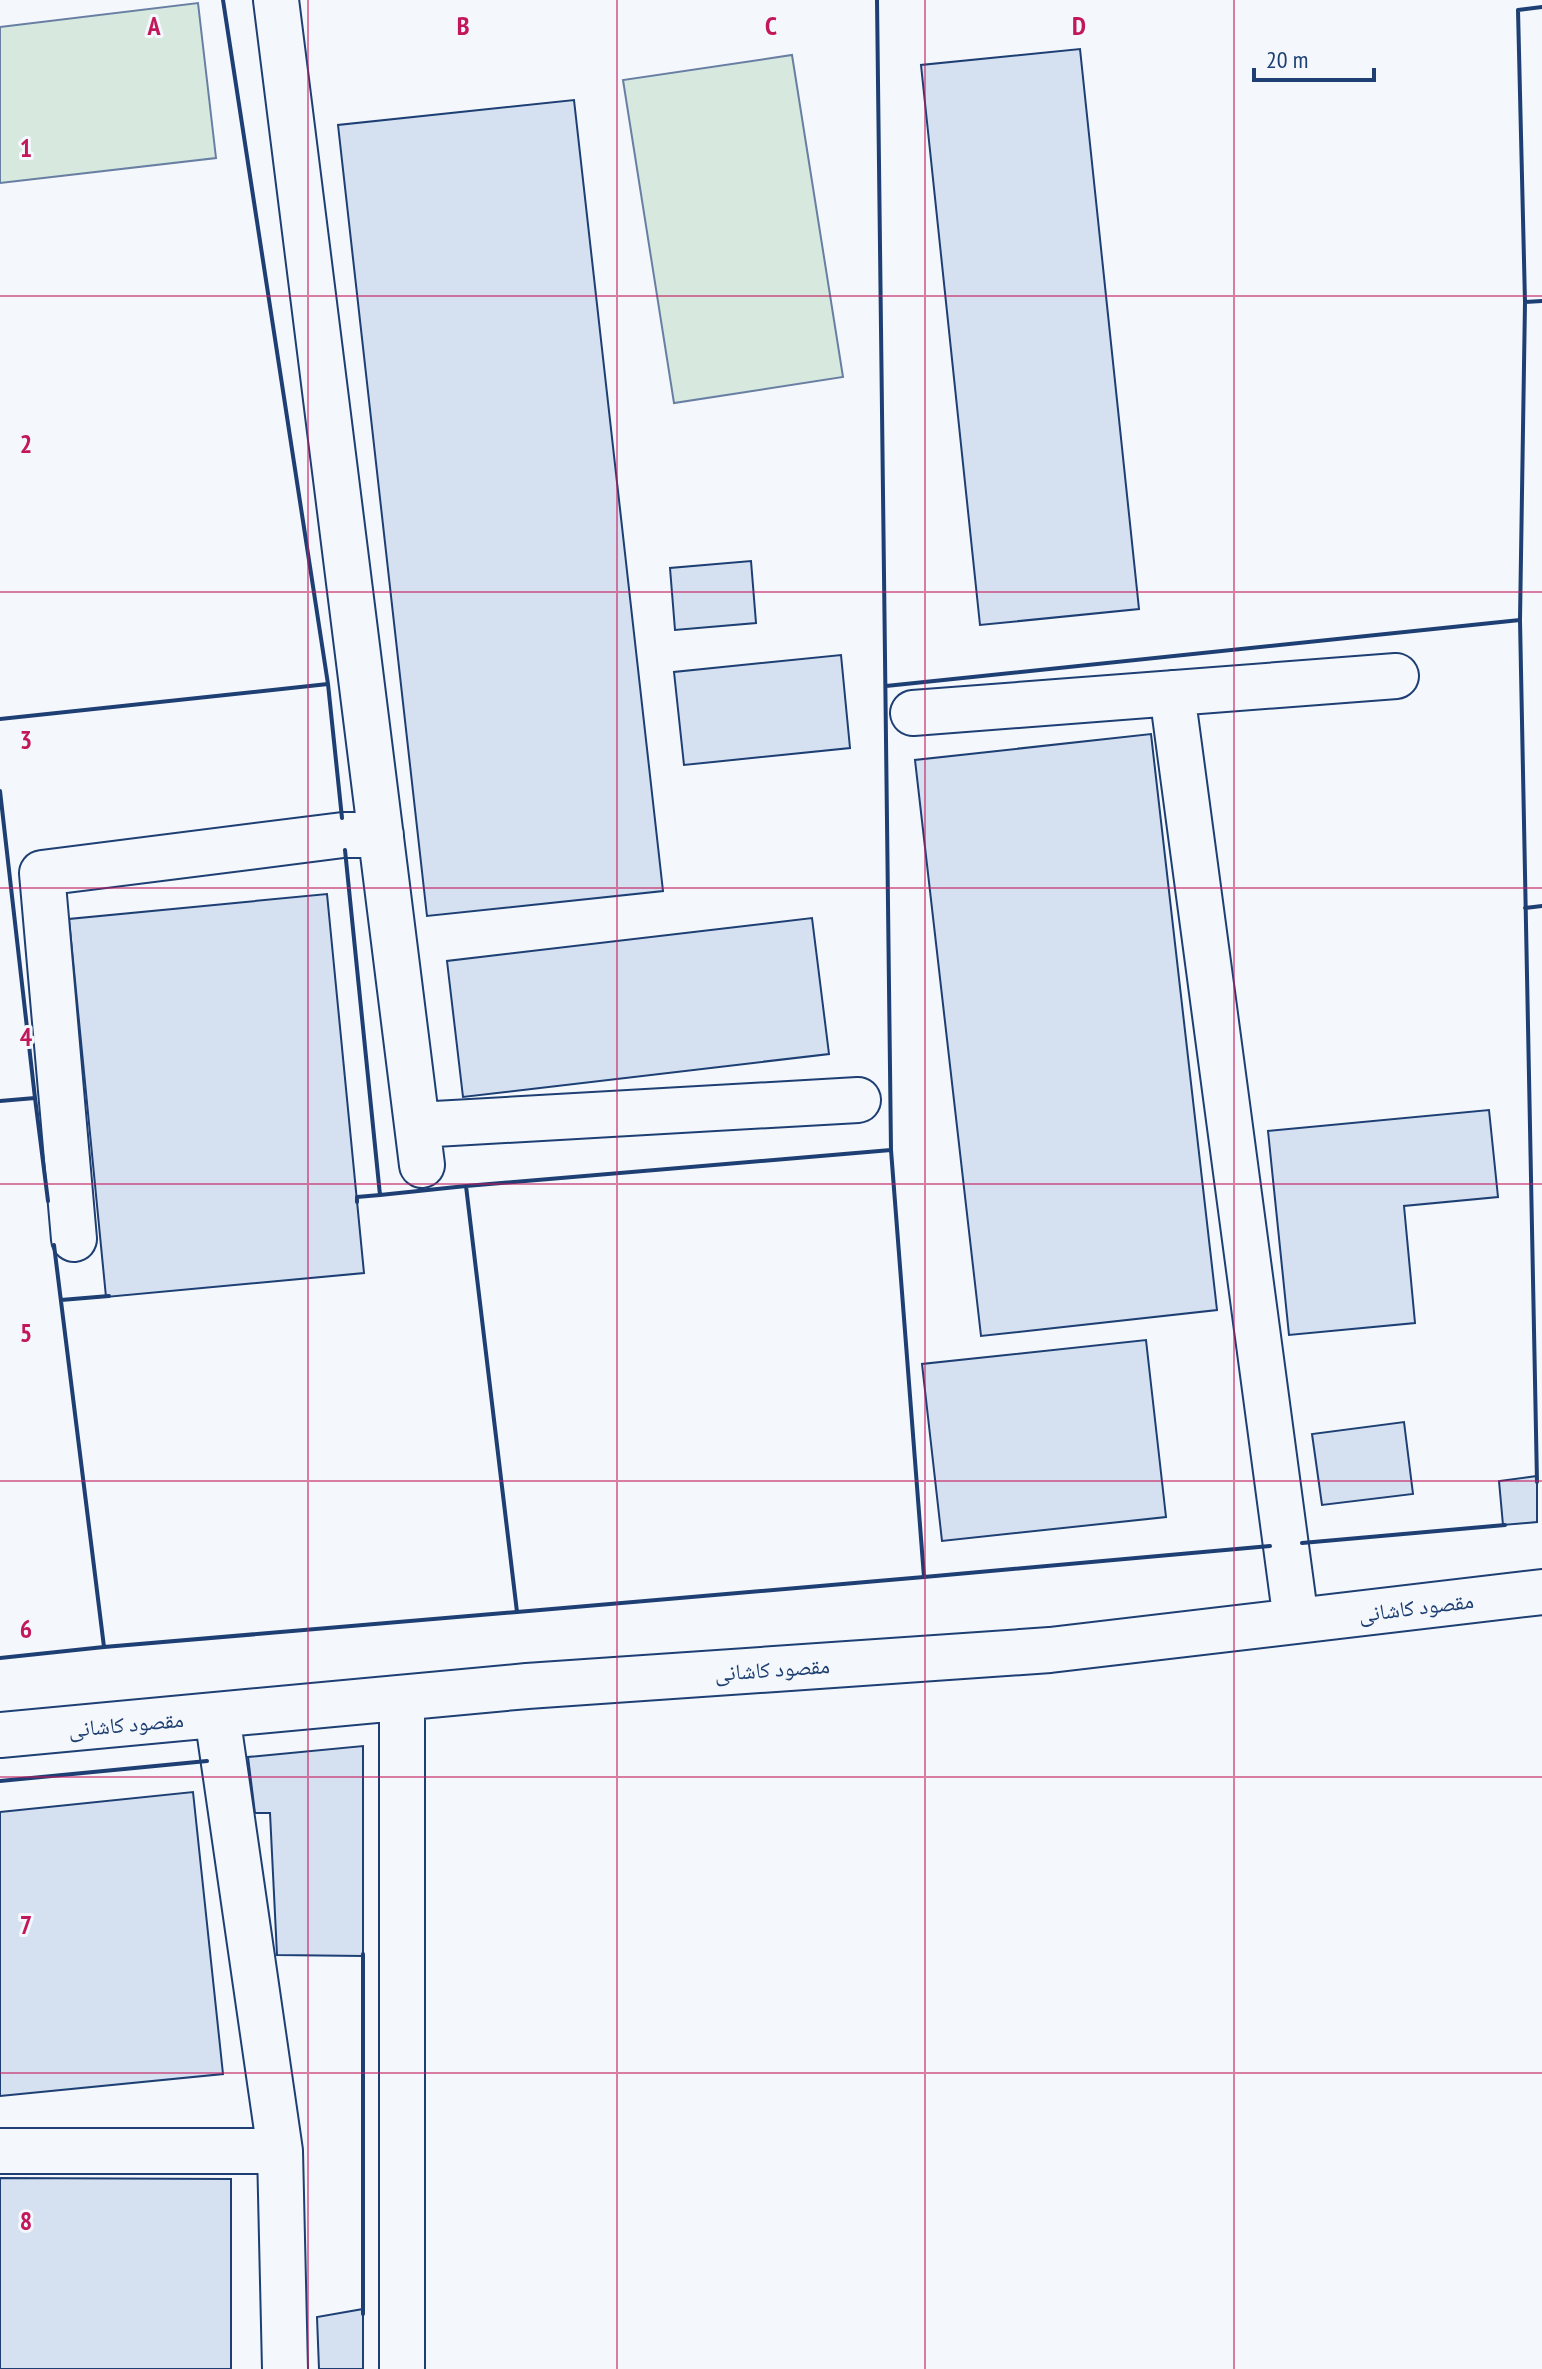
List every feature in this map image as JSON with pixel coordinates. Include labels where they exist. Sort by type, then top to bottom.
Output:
[{"type":"lane","points":[[276,0],[419,1145],[858,1100]]},
{"type":"lane","points":[[913,713],[1396,676]]},
{"type":"lane","points":[[1172,693],[1296,1621]]},
{"type":"lane","points":[[74,1239],[42,873],[343,835],[381,835]]},
{"type":"lane","name":"مقصود کاشانی","points":[[0,1735],[527,1686],[1050,1650],[1542,1592]]},
{"type":"lane","points":[[402,1698],[402,2369]]},
{"type":"lane","points":[[217,1715],[280,2151],[285,2369]]},
{"type":"lane","points":[[0,2151],[280,2151]]},
{"type":"shaded area","points":[[198,3],[216,158],[0,183],[0,27]]},
{"type":"shaded area","points":[[792,55],[843,377],[674,403],[623,80]]},
{"type":"building","points":[[1080,49],[1139,609],[980,625],[921,65]]},
{"type":"building","points":[[574,100],[663,891],[427,916],[338,125]]},
{"type":"building","points":[[751,561],[756,623],[675,630],[670,568]]},
{"type":"building","points":[[841,655],[850,748],[684,765],[674,672]]},
{"type":"building","points":[[1151,734],[1217,1310],[981,1336],[915,760]]},
{"type":"building","points":[[327,894],[364,1273],[106,1297],[69,919]]},
{"type":"building","points":[[812,918],[829,1054],[463,1097],[447,961]]},
{"type":"building","points":[[1489,1110],[1498,1197],[1404,1206],[1415,1323],[1289,1335],[1268,1131]]},
{"type":"building","points":[[1146,1340],[1166,1517],[942,1541],[922,1364]]},
{"type":"building","points":[[1404,1422],[1413,1494],[1322,1505],[1312,1434]]},
{"type":"building","points":[[1537,1476],[1537,1522],[1503,1525],[1499,1481]]},
{"type":"building","points":[[363,1746],[363,1956],[277,1955],[270,1813],[255,1813],[248,1757]]},
{"type":"building","points":[[193,1792],[223,2074],[0,2096],[0,1812]]},
{"type":"building","points":[[0,2178],[231,2179],[231,2369],[0,2369]]},
{"type":"building","points":[[363,2309],[363,2369],[319,2369],[317,2317]]},
{"type":"wall","points":[[223,0],[328,684]]},
{"type":"wall","points":[[877,0],[891,1150]]},
{"type":"wall","points":[[1525,302],[1518,10],[1542,7]]},
{"type":"wall","points":[[1520,620],[1525,302],[1542,301]]},
{"type":"wall","points":[[886,686],[1520,620],[1537,1482]]},
{"type":"wall","points":[[0,719],[328,684],[342,818]]},
{"type":"wall","points":[[0,791],[35,1098]]},
{"type":"wall","points":[[104,1647],[517,1612],[466,1186],[380,1195],[345,850]]},
{"type":"wall","points":[[1525,908],[1542,906]]},
{"type":"wall","points":[[0,1101],[35,1098],[48,1201]]},
{"type":"wall","points":[[466,1186],[891,1150],[924,1577],[517,1612]]},
{"type":"wall","points":[[357,1202],[357,1197],[380,1195]]},
{"type":"wall","points":[[0,1658],[104,1647],[54,1245]]},
{"type":"wall","points":[[61,1300],[109,1296]]},
{"type":"wall","points":[[1302,1543],[1505,1525]]},
{"type":"wall","points":[[924,1577],[1270,1546]]},
{"type":"wall","points":[[0,1781],[207,1761]]},
{"type":"wall","points":[[363,1954],[363,2314]]}]
